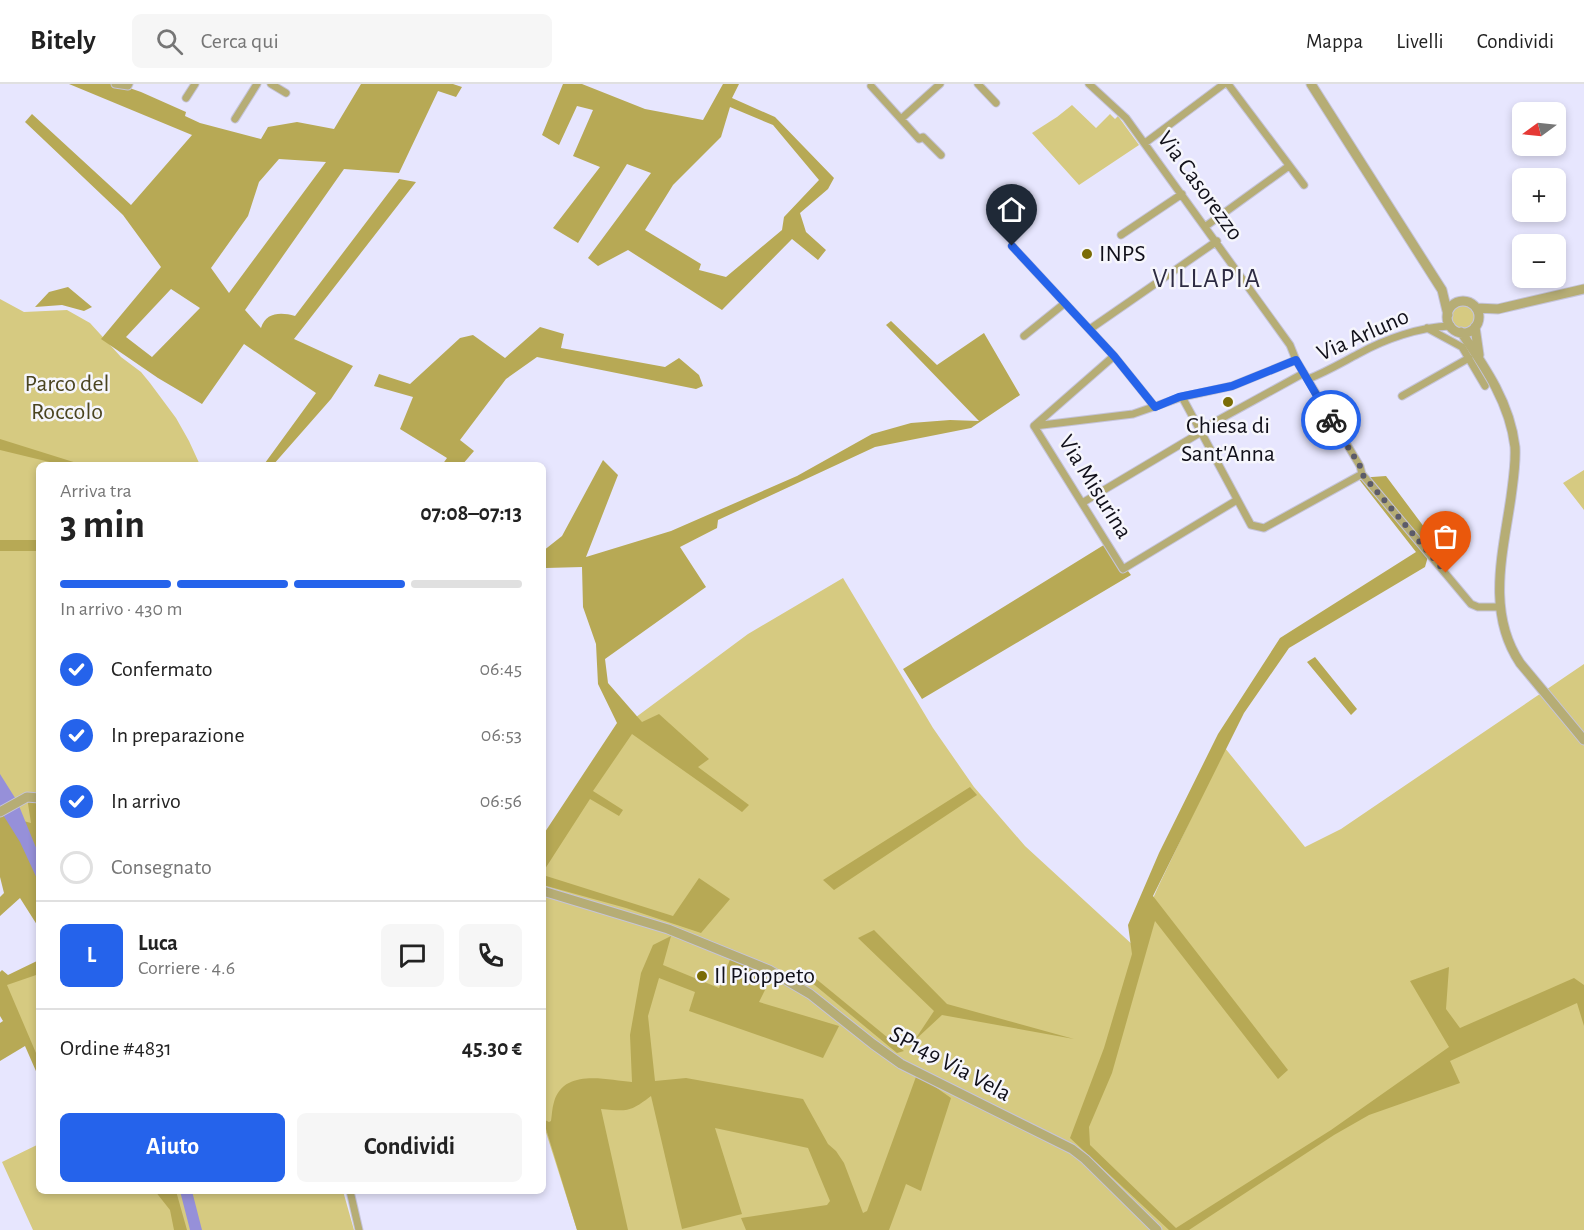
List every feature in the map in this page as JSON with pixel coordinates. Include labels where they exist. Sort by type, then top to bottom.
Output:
[{"type":"street","points":[[115,84],[128,86],[129,84]]},
{"type":"street","points":[[186,98],[195,84]]},
{"type":"street","points":[[235,119],[257,84]]},
{"type":"street","points":[[272,84],[286,93]]},
{"type":"street","points":[[901,119],[940,84]]},
{"type":"street","points":[[978,84],[996,103]]},
{"type":"street","name":"Via Casorezzo","points":[[1089,84],[1126,118],[1290,345],[1296,360],[1360,466],[1362,474],[1471,604],[1478,607],[1499,607]]},
{"type":"street","points":[[1145,143],[1224,84]]},
{"type":"street","points":[[1228,84],[1304,185]]},
{"type":"street","points":[[1311,84],[1442,290],[1449,319],[1480,360],[1506,410],[1515,449],[1514,474],[1499,577],[1499,607],[1509,643],[1516,656],[1584,740]]},
{"type":"street","points":[[871,86],[920,139],[922,136],[941,154]]},
{"type":"street","points":[[1206,226],[1289,165]]},
{"type":"street","points":[[1121,235],[1182,194]]},
{"type":"street","points":[[1089,329],[1217,242]]},
{"type":"street","points":[[1012,246],[1114,356],[1155,407]]},
{"type":"street","points":[[1476,308],[1498,309],[1584,289]]},
{"type":"street","points":[[1442,290],[1461,301],[1471,303],[1476,308],[1479,314],[1476,325],[1480,360]]},
{"type":"street","points":[[1449,319],[1453,305],[1461,301]]},
{"type":"street","points":[[1024,336],[1065,303]]},
{"type":"street","points":[[1461,332],[1468,332],[1498,309]]},
{"type":"street","name":"Via Arluno","points":[[1082,503],[1198,434],[1200,430],[1306,376],[1327,372],[1374,346],[1449,319]]},
{"type":"street","points":[[1430,327],[1462,347],[1485,386]]},
{"type":"street","points":[[1034,426],[1114,356]]},
{"type":"street","points":[[1402,396],[1469,358]]},
{"type":"street","points":[[1034,426],[1133,414],[1182,397],[1232,386],[1296,360]]},
{"type":"street","points":[[1182,397],[1251,525],[1264,528],[1362,474]]},
{"type":"street","name":"Via Misurina","points":[[1034,426],[1123,569],[1237,500]]},
{"type":"street","points":[[0,812],[27,798],[36,798]]},
{"type":"street","name":"SP149 Via Vela","points":[[546,892],[668,929],[770,970],[790,981],[901,1064],[1072,1149],[1157,1230]]},
{"type":"street","points":[[351,1194],[359,1230]]},
{"type":"green space","points":[[1072,105],[1096,128],[1110,114],[1115,119],[1118,116],[1139,145],[1079,185],[1032,133]]},
{"type":"green space","name":"Parco del Roccolo","points":[[0,299],[24,312],[67,310],[90,323],[121,357],[141,372],[150,383],[176,418],[199,462],[36,462],[36,911],[0,833]]},
{"type":"green space","points":[[1464,303],[1474,307],[1478,317],[1474,327],[1464,331],[1454,327],[1450,317],[1454,307]]},
{"type":"green space","points":[[1584,470],[1584,510],[1563,483]]},
{"type":"green space","points":[[843,578],[933,728],[974,787],[1025,846],[1135,947],[1137,935],[1158,887],[1225,748],[1305,847],[1341,829],[1584,664],[1584,1230],[577,1230],[546,1132],[546,856],[624,726],[748,634]]},
{"type":"green space","points":[[36,971],[36,1064],[3,980]]},
{"type":"green space","points":[[36,1145],[36,1194],[344,1194],[354,1230],[33,1230],[2,1162]]},
{"type":"shaded area","points":[[69,84],[118,84],[186,112],[185,116],[200,123],[261,139],[268,127],[297,122],[334,129],[361,84],[453,84],[462,87],[456,97],[438,91],[399,173],[344,169],[245,310],[261,328],[266,319],[275,314],[295,316],[399,179],[416,182],[294,339],[353,366],[331,399],[276,462],[266,462],[316,393],[244,344],[202,404],[158,378],[101,339],[161,267],[123,215],[25,122],[32,114],[131,205],[192,135]],"holes":[[[279,159],[326,162],[229,293],[211,268],[248,216],[259,182]],[[171,289],[200,308],[152,357],[126,337]]]},
{"type":"shaded area","points":[[563,84],[582,84],[645,109],[703,120],[723,84],[739,84],[732,98],[775,117],[834,178],[828,189],[800,213],[806,232],[826,250],[818,260],[792,239],[722,310],[628,250],[598,266],[588,258],[651,173],[627,164],[578,243],[553,228],[600,167],[573,156],[593,110],[577,106],[559,145],[542,135]],"holes":[[[730,107],[773,125],[819,180],[784,217],[782,230],[726,277],[699,270],[701,264],[645,230],[673,185],[721,137]]]},
{"type":"shaded area","points":[[68,287],[92,307],[84,311],[62,305],[35,307],[49,292]]},
{"type":"shaded area","points":[[891,321],[937,365],[984,333],[1020,395],[971,428],[875,447],[718,520],[717,528],[680,547],[706,587],[605,659],[608,683],[642,722],[659,714],[709,759],[698,767],[749,805],[742,812],[632,734],[593,791],[623,810],[619,816],[590,799],[546,867],[546,830],[617,723],[598,684],[596,644],[583,607],[582,567],[546,568],[546,549],[562,536],[603,460],[618,475],[586,557],[671,531],[797,476],[872,434],[911,423],[950,420],[979,421],[886,325]]},
{"type":"shaded area","points":[[540,327],[564,334],[561,348],[665,367],[679,358],[699,375],[703,386],[696,389],[537,357],[506,379],[460,440],[474,451],[465,462],[444,462],[447,458],[400,429],[413,397],[374,386],[379,374],[410,384],[460,338],[473,335],[505,358]]},
{"type":"shaded area","points":[[0,439],[73,462],[50,462],[0,450]]},
{"type":"shaded area","points":[[1386,476],[1433,539],[1425,567],[1289,648],[1244,713],[1153,896],[1288,1070],[1278,1079],[1155,921],[1112,1073],[1089,1127],[1090,1145],[1176,1228],[1331,1130],[1449,1047],[1410,981],[1449,967],[1446,1009],[1460,1028],[1574,978],[1584,985],[1584,1026],[1577,1003],[1450,1061],[1460,1083],[1369,1115],[1334,1135],[1189,1230],[1169,1230],[1070,1138],[1104,1048],[1132,954],[1128,925],[1159,853],[1218,734],[1280,638],[1416,552],[1358,478]]},
{"type":"shaded area","points":[[0,540],[36,540],[36,551],[0,551]]},
{"type":"shaded area","points":[[1107,543],[1131,575],[922,699],[903,669]]},
{"type":"shaded area","points":[[1315,657],[1357,709],[1351,715],[1307,662]]},
{"type":"shaded area","points":[[0,774],[17,801],[36,848],[36,877],[20,842],[0,810]]},
{"type":"shaded area","points":[[970,787],[977,795],[834,890],[823,880]]},
{"type":"shaded area","points":[[27,797],[36,798],[36,923],[20,898],[0,916],[0,897],[4,893],[0,877],[0,815],[31,823]]},
{"type":"shaded area","points":[[546,876],[673,916],[699,878],[730,899],[701,933],[626,908],[546,886]]},
{"type":"shaded area","points":[[874,930],[947,1004],[1074,1039],[942,1015],[914,1041],[934,1011],[858,938]]},
{"type":"shaded area","points":[[671,936],[663,965],[719,988],[731,957],[773,974],[759,1002],[839,1026],[823,1058],[689,1011],[695,992],[659,978],[648,1016],[655,1081],[686,1078],[803,1099],[828,1144],[844,1163],[863,1213],[867,1211],[917,1074],[951,1098],[921,1191],[906,1184],[889,1230],[746,1230],[741,1218],[827,1205],[830,1201],[808,1148],[715,1128],[742,1214],[682,1229],[651,1096],[628,1110],[601,1109],[628,1230],[577,1230],[546,1129],[546,1120],[551,1121],[553,1104],[559,1091],[567,1084],[587,1078],[632,1082],[630,1035],[641,973],[653,945]]},
{"type":"shaded area","points":[[36,961],[36,975],[7,985],[36,1053],[36,1071],[25,1046],[0,1061],[0,1023],[3,1021],[0,1016],[0,972],[2,970],[8,975]]},
{"type":"shaded area","points":[[815,978],[904,1051],[897,1053],[811,982]]},
{"type":"shaded area","points":[[157,1194],[177,1194],[187,1230],[174,1230],[170,1210]]},
{"type":"shaded area","points":[[181,1194],[193,1194],[202,1230],[190,1230]]},
{"type":"way so far","points":[[1331,420],[1360,466],[1362,474],[1446,573]]},
{"type":"place","name":"INPS","points":[[1087,254]]},
{"type":"place","name":"Chiesa di Sant'Anna","points":[[1228,402]]},
{"type":"place","name":"Il Pioppeto","points":[[702,976]]},
{"type":"district","name":"VILLAPIA","points":[[1207,278]]},
{"type":"route","points":[[1012,246],[1114,356],[1155,407],[1179,397],[1232,386],[1296,360],[1331,420]]}]
